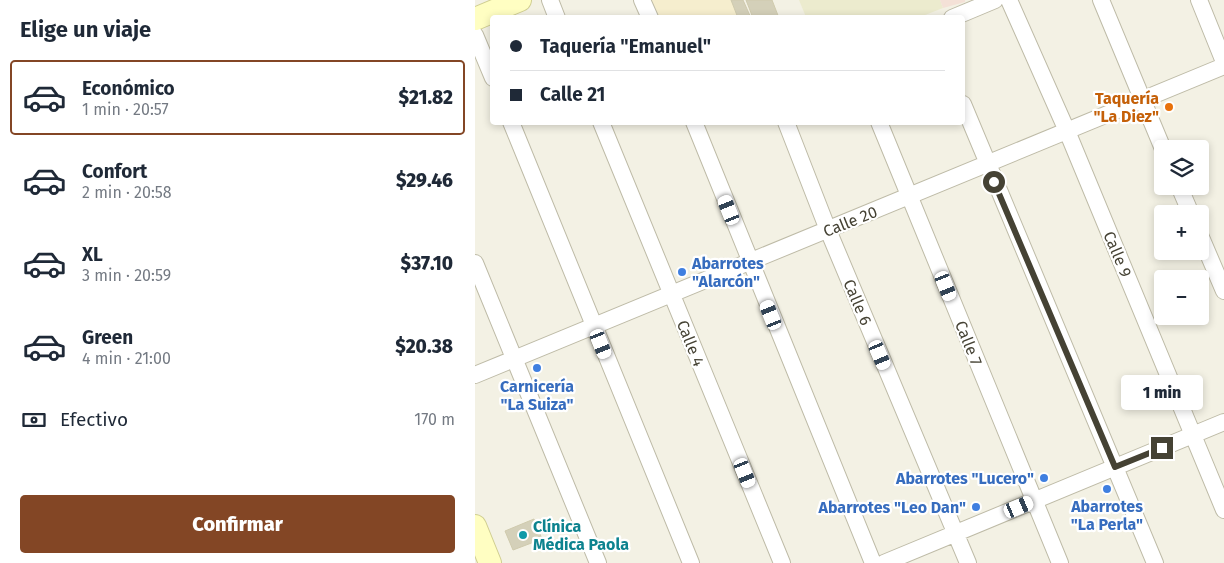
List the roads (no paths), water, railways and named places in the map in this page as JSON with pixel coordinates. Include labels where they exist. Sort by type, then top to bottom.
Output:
[{"type":"street","points":[[475,19],[520,0]]},
{"type":"street","points":[[550,0],[556,15]]},
{"type":"street","points":[[642,0],[649,15]]},
{"type":"street","points":[[959,15],[995,0]]},
{"type":"street","name":"Calle 9","points":[[1009,0],[1067,131],[1224,510]]},
{"type":"street","points":[[1101,0],[1159,140]]},
{"type":"street","points":[[1199,0],[1224,62]]},
{"type":"street","points":[[475,35],[490,71]]},
{"type":"street","name":"Calle 20","points":[[475,375],[1224,66]]},
{"type":"street","points":[[965,109],[1155,563]]},
{"type":"street","points":[[512,125],[691,563]]},
{"type":"street","name":"Calle 4","points":[[602,125],[782,563]]},
{"type":"street","points":[[695,125],[749,262],[873,563]]},
{"type":"street","name":"Calle 6","points":[[787,125],[828,230],[968,563]]},
{"type":"street","name":"Calle 7","points":[[880,125],[1060,563]]},
{"type":"street","points":[[1209,256],[1224,291]]},
{"type":"street","points":[[475,263],[598,563]]},
{"type":"street","points":[[884,563],[1224,422]]},
{"type":"street","points":[[475,526],[490,563]]},
{"type":"place","name":"Taquería \"La Diez\"","points":[[1169,107]]},
{"type":"place","name":"Abarrotes \"Alarcón\"","points":[[682,272]]},
{"type":"place","name":"Carnicería \"La Suiza\"","points":[[537,368]]},
{"type":"place","name":"Abarrotes \"Lucero\"","points":[[1044,478]]},
{"type":"place","name":"Abarrotes \"La Perla\"","points":[[1107,489]]},
{"type":"place","name":"Abarrotes \"Leo Dan\"","points":[[976,507]]},
{"type":"place","name":"Clínica Médica Paola","points":[[523,535]]}]
